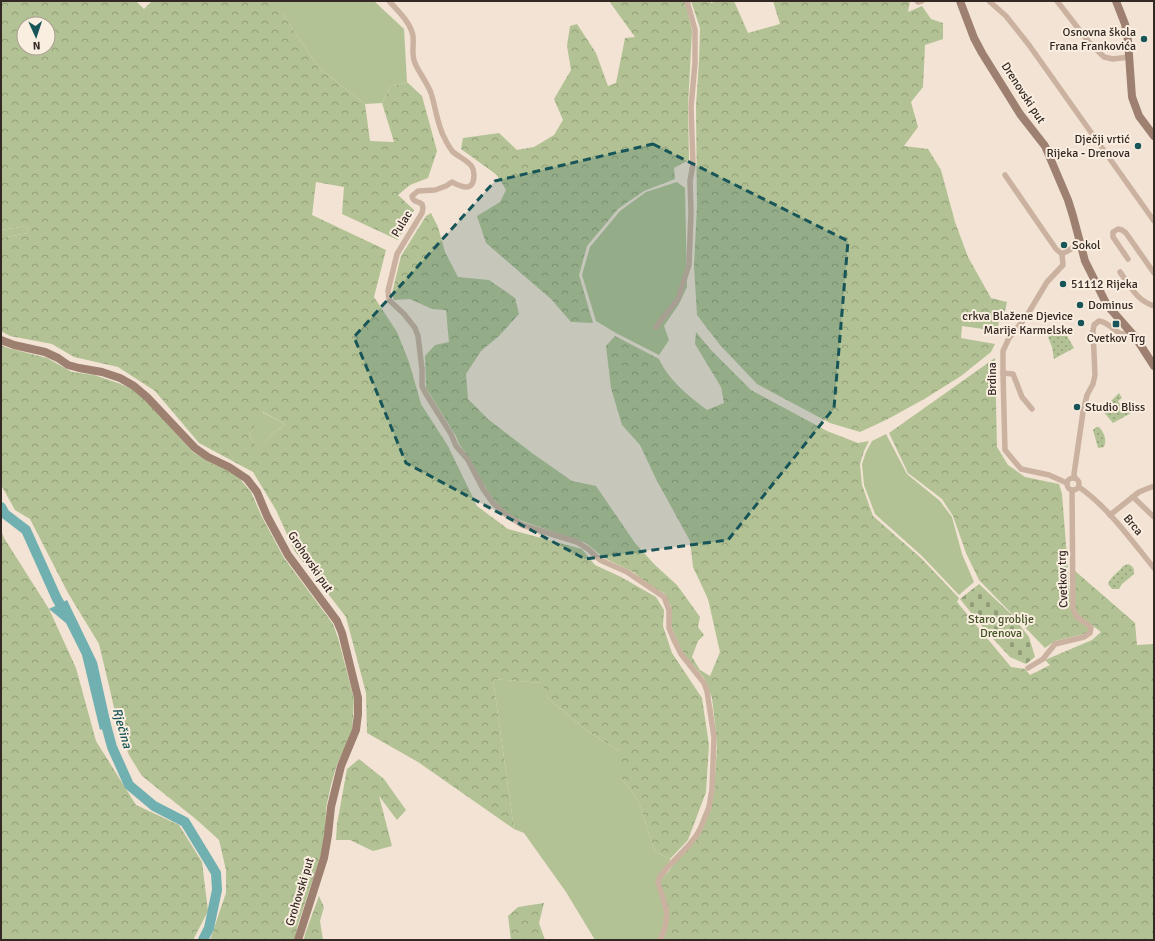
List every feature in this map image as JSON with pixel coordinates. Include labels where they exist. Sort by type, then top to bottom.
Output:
[{"type":"main road","name":"Drenovski put","points":[[960,1],[974,38],[982,53],[1020,114],[1045,146],[1074,216],[1085,261],[1107,304],[1131,332],[1154,366]]},
{"type":"main road","points":[[1116,1],[1128,41],[1132,97],[1139,116],[1154,136]]},
{"type":"main road","name":"Grohovski put","points":[[1,340],[14,345],[45,352],[68,365],[102,372],[120,378],[134,386],[147,397],[195,448],[247,479],[257,492],[267,516],[288,555],[337,621],[342,633],[358,698],[358,714],[356,730],[341,766],[331,807],[324,858],[298,940]]},
{"type":"street","name":"Pulac","points":[[389,1],[406,21],[413,35],[412,54],[415,64],[430,91],[442,134],[454,152],[468,161],[474,177],[470,186],[466,187],[452,182],[435,190],[418,191],[412,196],[414,201],[422,204],[422,213],[397,254],[395,260],[388,296],[391,303],[404,314],[415,328],[418,336],[422,369],[422,386],[451,434],[456,446],[468,460],[492,503],[522,525],[577,542],[600,560],[627,572],[664,597],[669,610],[669,628],[681,654],[699,675],[707,691],[714,732],[714,762],[711,800],[702,827],[660,877],[658,882],[667,912],[665,928],[660,940]]},
{"type":"street","points":[[656,327],[678,299],[689,265],[691,212],[690,181],[693,164],[691,107],[695,63],[695,30],[687,1]]},
{"type":"street","points":[[916,1],[922,1]]},
{"type":"street","points":[[989,1],[1006,16],[1029,45],[1154,221]]},
{"type":"street","points":[[1057,1],[1088,41],[1104,57],[1114,59],[1129,57]]},
{"type":"street","points":[[1005,175],[1056,249],[1062,254],[1080,244]]},
{"type":"street","points":[[1128,259],[1113,237],[1112,232],[1118,229],[1126,233],[1154,273]]},
{"type":"street","name":"Brdina","points":[[1062,254],[1063,265],[1047,282],[1026,317],[1009,338],[1003,351],[1003,373],[1005,450],[1020,469],[1048,475],[1067,482]]},
{"type":"street","points":[[1120,272],[1137,296],[1154,306]]},
{"type":"street","points":[[1075,478],[1067,482],[1068,487],[1072,490],[1076,490],[1079,487],[1078,481],[1074,474],[1083,412],[1087,395],[1093,384],[1095,375],[1094,325],[1098,321],[1108,324],[1121,334],[1131,332]]},
{"type":"street","points":[[1003,373],[1013,374],[1022,397],[1032,409]]},
{"type":"street","name":"Brca","points":[[1110,515],[1139,492],[1154,486]]},
{"type":"street","name":"Brca","points":[[1079,487],[1092,496],[1110,515],[1154,568]]},
{"type":"street","name":"Cvetkov trg","points":[[1028,668],[1043,658],[1055,644],[1084,637],[1090,634],[1091,627],[1077,617],[1073,609],[1072,490]]},
{"type":"street","points":[[1133,497],[1154,517]]},
{"type":"highlighted area","points":[[653,144],[848,241],[834,408],[728,540],[585,559],[406,463],[354,337],[495,181]]},
{"type":"green space","points":[[1,1],[136,1],[144,9],[152,1],[282,1],[282,13],[319,68],[365,104],[370,141],[394,142],[382,103],[390,87],[407,82],[422,96],[437,151],[428,178],[410,185],[398,195],[414,210],[398,240],[342,214],[344,187],[316,182],[312,215],[386,250],[374,297],[397,332],[409,362],[421,404],[448,446],[477,506],[508,529],[582,549],[595,565],[621,577],[656,597],[664,610],[663,626],[672,653],[702,698],[709,745],[706,792],[688,840],[670,859],[655,852],[638,800],[620,777],[620,751],[587,731],[548,698],[542,683],[493,679],[514,829],[418,762],[367,733],[366,693],[346,617],[294,550],[276,510],[253,472],[199,443],[155,391],[118,367],[74,357],[52,344],[10,336],[1,331],[1,238],[28,233],[27,226],[1,230]],"holes":[[[263,412],[285,424],[269,437],[259,451],[249,435]]]},
{"type":"green space","points":[[282,1],[374,1],[404,29],[407,82],[390,87],[382,103],[365,104],[319,68],[282,13]]},
{"type":"green space","points":[[609,1],[685,1],[692,31],[688,106],[689,160],[674,168],[675,179],[644,191],[618,209],[587,246],[579,275],[593,323],[571,322],[551,299],[486,243],[477,216],[500,202],[506,190],[497,175],[461,149],[463,138],[499,133],[517,150],[534,147],[554,135],[563,120],[554,99],[571,70],[567,46],[570,26],[577,24],[596,53],[608,86],[616,83],[625,38],[635,37]]},
{"type":"green space","points":[[691,1],[710,1],[711,3],[717,1],[734,1],[748,33],[780,24],[773,1],[910,1],[908,12],[922,6],[931,19],[943,23],[943,39],[925,45],[923,87],[911,102],[918,127],[904,146],[928,149],[941,170],[955,222],[968,257],[991,298],[1007,302],[1005,311],[1000,316],[997,331],[962,326],[961,338],[995,344],[991,352],[961,376],[926,398],[888,419],[860,432],[830,423],[757,384],[720,345],[697,315],[694,266],[697,206],[696,106],[700,28]]},
{"type":"green space","points":[[677,182],[685,188],[687,287],[679,304],[664,326],[669,340],[659,355],[596,321],[582,275],[590,247],[620,211],[646,192]]},
{"type":"green space","points":[[431,213],[438,227],[445,252],[458,277],[489,280],[515,298],[519,314],[499,336],[481,351],[466,374],[468,399],[489,420],[572,481],[596,486],[635,543],[655,565],[677,585],[700,617],[698,627],[704,635],[698,641],[692,657],[700,670],[710,676],[720,652],[708,599],[693,567],[690,541],[656,479],[640,445],[622,425],[611,388],[606,346],[615,336],[659,359],[663,367],[674,381],[707,410],[724,403],[721,387],[695,344],[696,332],[711,350],[751,390],[827,431],[858,443],[869,441],[860,464],[862,485],[873,516],[921,558],[959,598],[957,602],[1011,667],[1025,669],[1030,675],[1050,665],[1045,660],[1092,640],[1101,632],[1078,615],[1075,609],[1074,570],[1135,623],[1137,645],[1154,644],[1154,940],[664,940],[669,911],[661,886],[663,878],[690,847],[714,790],[717,748],[712,698],[704,678],[682,652],[671,626],[671,607],[665,594],[648,584],[633,572],[604,558],[586,543],[522,521],[506,512],[494,500],[482,482],[470,459],[459,444],[456,436],[426,388],[425,356],[435,345],[449,342],[446,310],[432,309],[410,299],[394,300],[392,293],[401,256],[426,216]]},
{"type":"green space","points":[[27,226],[28,233],[1,238],[1,230]]},
{"type":"green space","points":[[1063,329],[1074,348],[1054,359],[1052,347],[1048,337]]},
{"type":"green space","points":[[1,345],[47,358],[72,372],[94,375],[132,389],[144,399],[193,452],[209,462],[227,470],[240,479],[251,492],[262,517],[284,558],[333,624],[354,699],[352,733],[337,764],[331,785],[326,808],[325,835],[320,858],[298,924],[295,940],[210,940],[226,893],[226,870],[219,840],[197,820],[142,776],[129,755],[118,725],[99,644],[68,593],[30,519],[15,510],[1,485]]},
{"type":"green space","points":[[995,358],[997,447],[1008,465],[1025,477],[1059,484],[1062,494],[1071,609],[1089,627],[1088,633],[1055,641],[1045,648],[979,580],[966,553],[953,516],[942,499],[908,473],[889,433]]},
{"type":"green space","points":[[1119,393],[1122,398],[1118,401],[1124,411],[1129,409],[1131,413],[1113,423],[1102,410]]},
{"type":"green space","points":[[262,412],[285,424],[269,437],[259,452],[249,435]]},
{"type":"green space","points":[[1096,427],[1099,427],[1104,434],[1104,447],[1098,448],[1093,430]]},
{"type":"green space","points":[[886,434],[907,474],[940,501],[952,517],[962,554],[974,582],[959,595],[922,556],[875,514],[864,485],[862,464],[872,441]]},
{"type":"green space","points":[[1,530],[4,538],[49,609],[76,668],[96,741],[136,805],[179,825],[202,862],[208,911],[193,940],[1,940]]},
{"type":"green space","points":[[1128,564],[1133,568],[1134,574],[1122,584],[1119,589],[1112,589],[1108,584],[1109,581],[1123,566]]},
{"type":"green space","name":"Staro groblje Drenova","points":[[979,584],[1010,613],[1029,637],[1035,657],[1026,664],[1010,657],[985,630],[960,599]]},
{"type":"green space","points":[[493,679],[543,683],[548,698],[587,731],[620,751],[620,777],[638,800],[655,852],[670,859],[668,871],[663,878],[669,911],[664,940],[595,940],[566,892],[524,833],[514,829]]},
{"type":"green space","points":[[359,759],[384,779],[406,810],[397,820],[379,796],[392,846],[373,851],[350,840],[336,840],[337,824],[347,769]]},
{"type":"green space","points":[[319,896],[324,907],[320,921],[323,940],[304,940],[305,934]]},
{"type":"green space","points":[[544,903],[539,923],[545,940],[511,940],[508,916],[518,907]]},
{"type":"water","points":[[67,600],[97,662],[111,725],[100,730],[82,655],[66,623],[49,609]]},
{"type":"waterway","name":"Rječina","points":[[1,507],[5,514],[26,530],[57,599],[66,614]]},
{"type":"waterway","name":"Rječina","points":[[103,714],[112,747],[129,785],[154,806],[185,822],[216,873],[217,890],[209,928],[203,940]]},
{"type":"place","name":"Osnovna škola Frana Frankovića","points":[[1144,39]]},
{"type":"place","name":"Dječji vrtić Rijeka - Drenova","points":[[1138,146]]},
{"type":"place","name":"Sokol","points":[[1064,245]]},
{"type":"place","name":"51112 Rijeka","points":[[1063,284]]},
{"type":"place","name":"Dominus","points":[[1080,305]]},
{"type":"place","name":"crkva Blažene Djevice Marije Karmelske","points":[[1081,323]]},
{"type":"place","name":"Cvetkov Trg","points":[[1116,324]]},
{"type":"place","name":"Studio Bliss","points":[[1077,407]]}]
